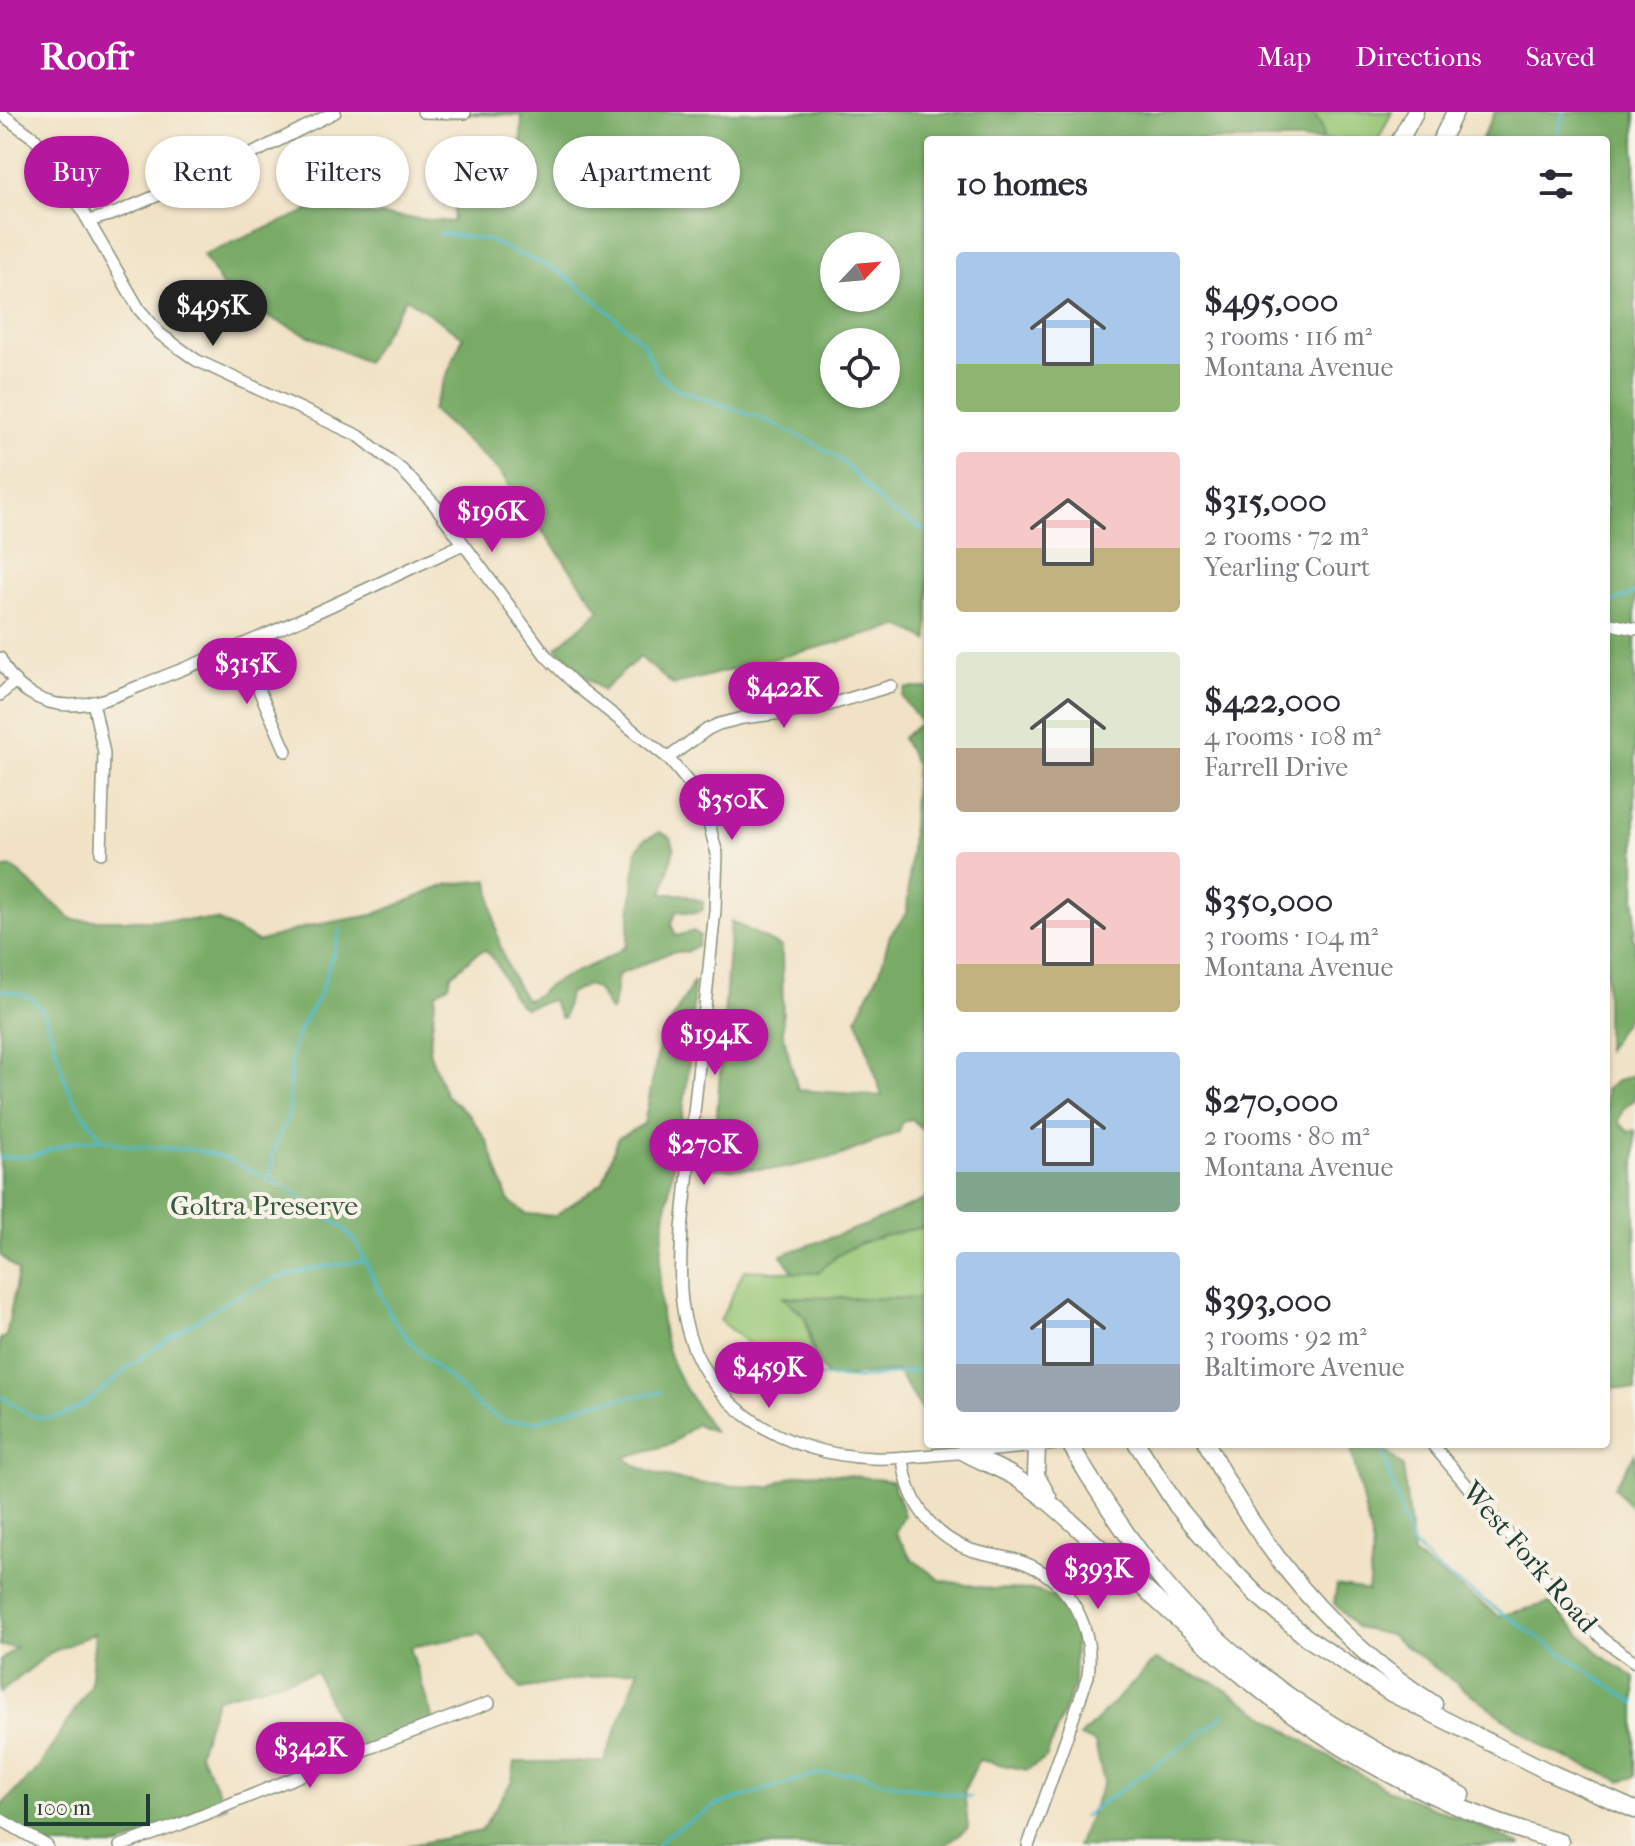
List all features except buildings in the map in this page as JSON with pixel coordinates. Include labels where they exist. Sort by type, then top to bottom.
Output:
[{"type":"highway","points":[[1402,136],[1415,112]]},
{"type":"highway","points":[[1443,136],[1455,112]]},
{"type":"highway","points":[[1037,1448],[1036,1475],[1054,1507]]},
{"type":"highway","points":[[1072,1448],[1136,1546],[1167,1586],[1255,1671],[1327,1723],[1387,1758],[1564,1844]]},
{"type":"highway","points":[[1139,1448],[1177,1506],[1217,1554],[1256,1594],[1306,1637],[1391,1693],[1549,1772],[1635,1810]]},
{"type":"highway","points":[[1213,1449],[1264,1541],[1324,1614],[1356,1645],[1419,1695],[1549,1772]]},
{"type":"highway","points":[[964,1452],[1013,1476],[1054,1507],[1208,1646],[1287,1711],[1336,1745],[1407,1782],[1514,1830],[1564,1844]]},
{"type":"street","points":[[89,221],[116,213],[234,163],[335,112]]},
{"type":"street","points":[[423,112],[465,113]]},
{"type":"street","points":[[0,113],[22,128],[47,152],[139,309],[168,341],[196,360],[359,436],[419,486],[529,635],[561,671],[668,758],[702,806],[717,854],[715,910],[682,1229],[681,1300],[688,1333],[709,1377],[732,1404],[752,1421],[801,1446],[872,1458],[1013,1448]]},
{"type":"street","points":[[0,658],[15,681],[45,701],[69,705],[93,702],[240,647],[463,544]]},
{"type":"street","points":[[1610,624],[1635,629]]},
{"type":"street","points":[[240,647],[286,751]]},
{"type":"street","points":[[0,695],[15,681]]},
{"type":"street","points":[[668,758],[719,724],[815,709],[891,686]]},
{"type":"street","points":[[93,702],[104,753],[101,853]]},
{"type":"street","name":"West Fork Road","points":[[1435,1448],[1566,1603],[1605,1641],[1635,1662]]},
{"type":"street","points":[[903,1457],[904,1475],[915,1502],[943,1536],[967,1548],[1020,1561],[1049,1575],[1070,1597],[1086,1629],[1090,1661],[1088,1676],[1028,1846]]},
{"type":"street","points":[[120,1846],[489,1703]]},
{"type":"street","points":[[0,1819],[47,1846]]},
{"type":"green space","points":[[423,112],[1310,112],[1323,132],[1323,136],[924,136],[924,638],[901,626],[673,685],[640,657],[602,691],[556,648],[600,610],[498,470],[432,410],[463,337],[406,298],[366,362],[231,300],[203,255],[312,209],[453,222],[454,208],[537,208],[537,136],[521,136],[522,116]]},
{"type":"green space","points":[[1310,112],[1392,112],[1380,136],[1322,136],[1316,118]]},
{"type":"green space","points":[[1495,112],[1635,112],[1635,931],[1632,933],[1635,942],[1635,1006],[1610,1044],[1610,136],[1483,136]]},
{"type":"green space","points":[[906,688],[924,688],[924,1132],[912,1119],[902,1122],[899,1132],[839,1156],[780,1169],[713,1169],[731,921],[782,947],[783,1034],[798,1090],[882,1096],[857,1017],[880,971],[890,935],[907,913],[916,765],[902,738],[921,723],[902,697]]},
{"type":"green space","name":"Goltra Preserve","points":[[660,832],[671,838],[674,849],[662,894],[682,894],[703,902],[703,910],[695,913],[677,911],[671,924],[676,936],[694,931],[700,936],[698,945],[686,952],[671,952],[618,975],[613,1010],[610,1011],[598,990],[588,985],[569,993],[564,1017],[561,1018],[552,1000],[524,1008],[512,995],[491,956],[485,950],[476,954],[451,975],[449,985],[436,993],[429,1051],[445,1094],[470,1116],[488,1143],[508,1200],[526,1214],[555,1216],[603,1182],[618,1138],[644,1124],[660,1041],[694,981],[687,1083],[661,1250],[661,1312],[673,1364],[713,1431],[696,1424],[671,1444],[625,1457],[637,1466],[673,1479],[715,1484],[771,1487],[798,1475],[813,1474],[892,1481],[904,1515],[895,1533],[912,1559],[940,1580],[992,1589],[1037,1590],[1055,1599],[1067,1614],[1075,1633],[1074,1685],[1046,1758],[1027,1770],[979,1760],[964,1790],[968,1828],[944,1846],[406,1846],[481,1831],[512,1781],[515,1762],[604,1762],[639,1669],[521,1689],[480,1634],[410,1647],[434,1723],[353,1754],[316,1672],[217,1698],[199,1752],[226,1806],[120,1846],[47,1846],[0,1819],[0,1807],[38,1768],[90,1686],[95,1633],[50,1653],[0,1693],[0,1661],[16,1647],[0,1646],[0,1339],[6,1337],[18,1271],[0,1255],[0,869],[12,867],[73,920],[217,920],[258,942],[309,926],[373,915],[449,884],[489,880],[499,943],[510,972],[526,1000],[627,945],[637,849],[645,839]]},
{"type":"green space","points":[[1635,1074],[1635,1099],[1623,1109],[1618,1122],[1629,1132],[1635,1130],[1635,1391],[1610,1387],[1610,1086]]},
{"type":"green space","points":[[924,1200],[924,1227],[868,1240],[842,1253],[818,1273],[794,1273],[781,1255],[866,1225]]},
{"type":"green space","points":[[924,1227],[924,1299],[784,1298],[805,1317],[815,1362],[792,1379],[720,1321],[744,1270],[818,1273],[854,1246]]},
{"type":"green space","points":[[783,1297],[924,1299],[924,1413],[897,1371],[831,1378],[819,1365],[809,1328],[796,1307]]},
{"type":"green space","points":[[1351,1448],[1383,1448],[1403,1467],[1413,1555],[1499,1616],[1549,1603],[1601,1655],[1635,1678],[1635,1777],[1621,1781],[1546,1749],[1390,1635],[1357,1628],[1334,1603],[1337,1585],[1368,1591],[1373,1546]]},
{"type":"green space","points":[[1635,1454],[1635,1512],[1614,1487]]},
{"type":"green space","points":[[1155,1660],[1215,1683],[1324,1754],[1390,1791],[1478,1825],[1522,1846],[1077,1846],[1104,1782],[1095,1743],[1080,1737]]},
{"type":"waterway","points":[[1558,136],[1563,112]]},
{"type":"waterway","points":[[440,233],[487,240],[557,270],[589,294],[643,343],[658,374],[675,388],[765,420],[810,441],[840,459],[889,510],[924,530]]},
{"type":"waterway","points":[[1610,603],[1635,593]]},
{"type":"waterway","points":[[272,1179],[272,1155],[288,1116],[292,1052],[300,1028],[319,996],[341,929]]},
{"type":"waterway","points":[[0,990],[28,996],[41,1008],[70,1093],[102,1139]]},
{"type":"waterway","points":[[0,1158],[32,1156],[76,1141],[102,1139],[131,1146],[195,1150],[225,1158],[289,1189],[342,1227],[356,1242],[393,1320],[415,1347],[481,1408],[504,1421],[538,1421],[591,1403],[661,1392]]},
{"type":"waterway","points":[[0,1396],[37,1417],[70,1413],[165,1341],[248,1291],[305,1271],[365,1261]]},
{"type":"waterway","points":[[808,1375],[857,1379],[924,1370]]},
{"type":"waterway","points":[[1382,1448],[1413,1545],[1436,1568],[1635,1703]]},
{"type":"waterway","points":[[1084,1816],[1225,1713]]},
{"type":"waterway","points":[[657,1846],[666,1836],[716,1805],[817,1774],[857,1773],[887,1783],[970,1797]]}]
